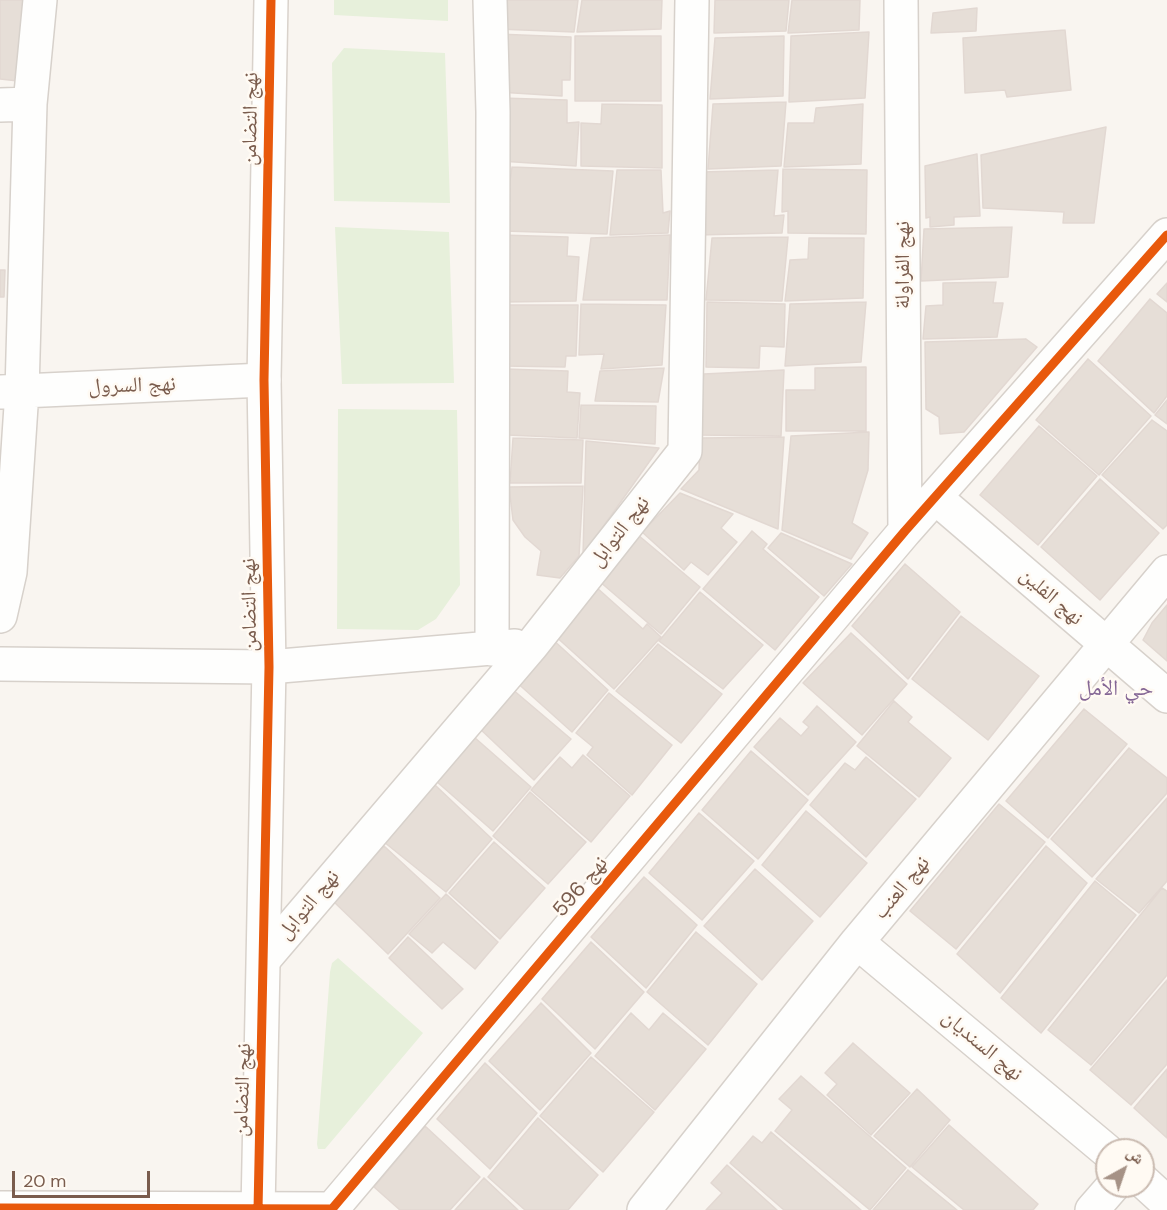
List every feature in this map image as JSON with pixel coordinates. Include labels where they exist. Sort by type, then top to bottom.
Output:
[{"type":"street","points":[[0,616],[10,572],[15,104],[40,0]]},
{"type":"street","name":"نهج التضامن","points":[[258,1209],[265,958],[269,667],[264,381],[271,0]]},
{"type":"street","points":[[490,0],[493,135],[492,648]]},
{"type":"street","name":"نهج التوابل","points":[[265,958],[532,645],[685,451],[692,0]]},
{"type":"street","name":"نهج الفراولة","points":[[901,0],[904,531]]},
{"type":"street","name":"نهج 596","points":[[0,1208],[333,1209],[904,531],[936,498],[1167,235]]},
{"type":"street","name":"نهج السرول","points":[[11,391],[264,381]]},
{"type":"street","name":"نهج الفلين","points":[[936,498],[1167,696]]},
{"type":"street","name":"نهج العنب","points":[[644,1210],[857,942],[1104,644],[1167,572]]},
{"type":"street","points":[[0,664],[269,667],[532,645]]},
{"type":"street","name":"نهج السنديان","points":[[857,942],[1095,1141]]},
{"type":"street","points":[[1155,1192],[1167,1203]]},
{"type":"street","points":[[1092,1210],[1102,1198]]},
{"type":"green space","points":[[334,0],[448,0],[448,21],[334,15]]},
{"type":"green space","points":[[344,48],[445,53],[450,203],[334,201],[332,63]]},
{"type":"green space","points":[[335,227],[449,232],[454,383],[342,384]]},
{"type":"green space","points":[[338,409],[457,410],[460,585],[436,619],[418,630],[337,629]]},
{"type":"green space","points":[[338,958],[423,1033],[325,1149],[318,1149],[330,972],[332,963]]},
{"type":"building","points":[[0,0],[28,0],[18,81],[0,79]]},
{"type":"building","points":[[499,0],[578,0],[574,32],[497,29]]},
{"type":"building","points":[[582,0],[662,0],[661,29],[577,32]]},
{"type":"building","points":[[715,0],[789,0],[786,31],[714,33]]},
{"type":"building","points":[[792,0],[860,0],[859,30],[788,33]]},
{"type":"building","points":[[977,8],[976,31],[931,33],[933,13]]},
{"type":"building","points":[[1065,30],[1071,90],[1007,97],[1005,90],[965,93],[963,38]]},
{"type":"building","points":[[869,32],[865,98],[789,102],[791,36]]},
{"type":"building","points":[[497,34],[571,37],[570,80],[562,80],[562,96],[498,92]]},
{"type":"building","points":[[575,36],[661,36],[661,101],[575,101]]},
{"type":"building","points":[[784,36],[783,96],[710,99],[715,38]]},
{"type":"building","points":[[501,98],[567,100],[567,123],[579,122],[576,166],[500,161]]},
{"type":"building","points":[[786,102],[781,166],[708,169],[713,104]]},
{"type":"building","points":[[602,104],[662,105],[662,168],[581,166],[581,123],[601,124]]},
{"type":"building","points":[[863,104],[861,164],[784,167],[788,123],[814,123],[816,108]]},
{"type":"building","points":[[1106,127],[1094,223],[1063,223],[1064,212],[983,208],[981,155]]},
{"type":"building","points":[[977,154],[980,216],[954,217],[954,225],[930,227],[930,217],[926,218],[925,166]]},
{"type":"building","points":[[512,167],[613,171],[607,234],[503,231]]},
{"type":"building","points":[[783,169],[867,170],[866,234],[788,233],[788,211],[782,212]]},
{"type":"building","points":[[617,170],[661,170],[663,213],[670,211],[668,233],[610,235]]},
{"type":"building","points":[[778,170],[774,216],[784,215],[782,233],[697,235],[701,172]]},
{"type":"building","points":[[1012,227],[1008,277],[921,281],[924,229]]},
{"type":"building","points":[[501,235],[568,237],[567,256],[579,257],[576,301],[503,302]]},
{"type":"building","points":[[670,235],[667,300],[583,300],[591,238]]},
{"type":"building","points":[[788,237],[782,301],[706,300],[712,238]]},
{"type":"building","points":[[809,238],[864,238],[863,298],[785,301],[790,260],[808,259]]},
{"type":"building","points":[[0,270],[5,270],[4,297],[0,297]]},
{"type":"building","points":[[996,282],[993,303],[1003,303],[997,337],[923,339],[926,306],[943,305],[943,283]]},
{"type":"building","points":[[1167,283],[1167,302],[1157,294]]},
{"type":"building","points":[[1150,299],[1167,313],[1167,396],[1154,413],[1098,361]]},
{"type":"building","points":[[707,302],[785,304],[784,347],[760,346],[759,368],[706,367]]},
{"type":"building","points":[[866,302],[861,362],[785,366],[790,304]]},
{"type":"building","points":[[581,304],[666,305],[662,365],[601,369],[604,354],[579,355]]},
{"type":"building","points":[[502,305],[578,305],[576,356],[566,356],[565,367],[504,366]]},
{"type":"building","points":[[1026,339],[1037,347],[964,432],[940,434],[939,417],[926,409],[925,342]]},
{"type":"building","points":[[1088,359],[1151,416],[1099,475],[1036,420]]},
{"type":"building","points":[[866,367],[866,431],[786,431],[786,390],[815,390],[815,368]]},
{"type":"building","points":[[664,368],[658,402],[595,401],[600,371]]},
{"type":"building","points":[[505,369],[568,371],[567,392],[580,393],[577,438],[507,435]]},
{"type":"building","points":[[784,370],[781,436],[696,435],[704,374]]},
{"type":"building","points":[[1167,400],[1167,424],[1155,415]]},
{"type":"building","points":[[581,405],[656,406],[655,444],[579,438]]},
{"type":"building","points":[[1152,420],[1167,431],[1167,525],[1163,529],[1102,475]]},
{"type":"building","points":[[1039,426],[1097,476],[1038,545],[980,495]]},
{"type":"building","points":[[869,432],[868,470],[852,523],[868,533],[851,559],[782,530],[791,436]]},
{"type":"building","points":[[784,437],[778,529],[681,489],[699,470],[700,438]]},
{"type":"building","points":[[513,438],[583,440],[581,483],[510,483]]},
{"type":"building","points":[[586,441],[659,448],[583,555]]},
{"type":"building","points":[[1100,479],[1159,533],[1100,600],[1041,547]]},
{"type":"building","points":[[583,486],[579,556],[560,578],[537,575],[541,551],[525,537],[513,520],[509,487]]},
{"type":"building","points":[[680,493],[733,514],[721,528],[737,542],[708,575],[691,562],[684,570],[642,532]]},
{"type":"building","points":[[752,531],[767,544],[763,549],[819,597],[775,650],[703,589]]},
{"type":"building","points":[[781,533],[852,564],[824,596],[768,548]]},
{"type":"building","points":[[638,535],[700,587],[661,634],[599,581]]},
{"type":"building","points":[[905,564],[960,612],[908,679],[852,626]]},
{"type":"building","points":[[596,587],[643,629],[647,624],[661,637],[614,689],[553,634]]},
{"type":"building","points":[[700,592],[763,645],[723,689],[659,641]]},
{"type":"building","points":[[1167,605],[1167,661],[1143,640],[1152,623]]},
{"type":"building","points":[[961,616],[1039,676],[988,740],[912,679]]},
{"type":"building","points":[[851,633],[907,684],[862,735],[803,683]]},
{"type":"building","points":[[551,638],[608,690],[572,732],[514,680]]},
{"type":"building","points":[[658,644],[722,694],[681,743],[616,691]]},
{"type":"building","points":[[512,689],[571,739],[534,780],[478,727]]},
{"type":"building","points":[[609,693],[672,745],[632,795],[587,755],[593,747],[576,733]]},
{"type":"building","points":[[894,701],[912,717],[908,722],[951,758],[919,797],[857,746]]},
{"type":"building","points":[[817,706],[856,742],[808,795],[754,747],[780,718],[801,736],[809,727],[803,722]]},
{"type":"building","points":[[1084,709],[1127,744],[1048,838],[1006,801]]},
{"type":"building","points":[[474,737],[531,787],[493,831],[436,781]]},
{"type":"building","points":[[1129,748],[1167,778],[1167,793],[1092,877],[1051,839]]},
{"type":"building","points":[[751,751],[808,800],[758,859],[702,810]]},
{"type":"building","points":[[583,755],[630,796],[591,842],[531,790],[560,757],[572,768]]},
{"type":"building","points":[[866,757],[916,799],[866,857],[810,805],[845,763],[855,770]]},
{"type":"building","points":[[435,785],[492,839],[446,892],[384,842]]},
{"type":"building","points":[[530,792],[586,842],[548,884],[493,836]]},
{"type":"building","points":[[1167,798],[1167,881],[1139,913],[1096,879]]},
{"type":"building","points":[[999,804],[1045,842],[956,949],[910,911]]},
{"type":"building","points":[[806,811],[867,863],[820,917],[762,865]]},
{"type":"building","points":[[699,813],[754,861],[702,920],[649,873]]},
{"type":"building","points":[[494,842],[545,888],[500,939],[449,893]]},
{"type":"building","points":[[384,846],[440,898],[388,954],[333,901]]},
{"type":"building","points":[[1046,846],[1087,883],[1000,993],[957,954]]},
{"type":"building","points":[[755,869],[813,921],[762,980],[704,926]]},
{"type":"building","points":[[644,877],[697,925],[646,988],[591,937]]},
{"type":"building","points":[[1095,881],[1136,915],[1041,1033],[1001,998]]},
{"type":"building","points":[[1162,888],[1167,891],[1167,975],[1091,1065],[1048,1030]]},
{"type":"building","points":[[446,894],[498,942],[475,969],[443,942],[432,953],[409,934]]},
{"type":"building","points":[[696,932],[757,984],[708,1045],[647,992]]},
{"type":"building","points":[[408,937],[463,989],[442,1009],[389,958]]},
{"type":"building","points":[[591,942],[644,992],[595,1049],[542,999]]},
{"type":"building","points":[[1167,980],[1167,1064],[1131,1105],[1090,1070]]},
{"type":"building","points":[[541,1003],[591,1053],[540,1110],[489,1061]]},
{"type":"building","points":[[631,1013],[649,1030],[663,1013],[706,1049],[655,1110],[595,1056]]},
{"type":"building","points":[[853,1043],[910,1093],[871,1135],[827,1095],[837,1084],[825,1073]]},
{"type":"building","points":[[591,1057],[654,1112],[603,1172],[540,1116]]},
{"type":"building","points":[[485,1063],[537,1113],[490,1169],[437,1119]]},
{"type":"building","points":[[1167,1069],[1167,1138],[1134,1108]]},
{"type":"building","points":[[801,1076],[906,1168],[870,1210],[775,1131],[792,1110],[779,1099]]},
{"type":"building","points":[[917,1089],[950,1120],[910,1167],[874,1136]]},
{"type":"building","points":[[538,1118],[598,1175],[568,1210],[525,1210],[488,1177]]},
{"type":"building","points":[[949,1125],[1038,1204],[1033,1210],[964,1210],[912,1167]]},
{"type":"building","points":[[425,1126],[480,1177],[450,1210],[400,1210],[374,1187]]},
{"type":"building","points":[[771,1132],[861,1210],[784,1210],[730,1163],[753,1136],[762,1143]]},
{"type":"building","points":[[727,1165],[777,1210],[706,1210],[722,1193],[711,1183]]},
{"type":"building","points":[[908,1170],[957,1210],[873,1210]]},
{"type":"building","points":[[484,1178],[518,1210],[455,1210]]},
{"type":"cycle path","points":[[258,1210],[269,667],[264,380],[271,0]]},
{"type":"cycle path","points":[[0,1208],[332,1209],[905,531],[1167,235]]},
{"type":"district","name":"حي الأمل","points":[[1116,689]]}]
